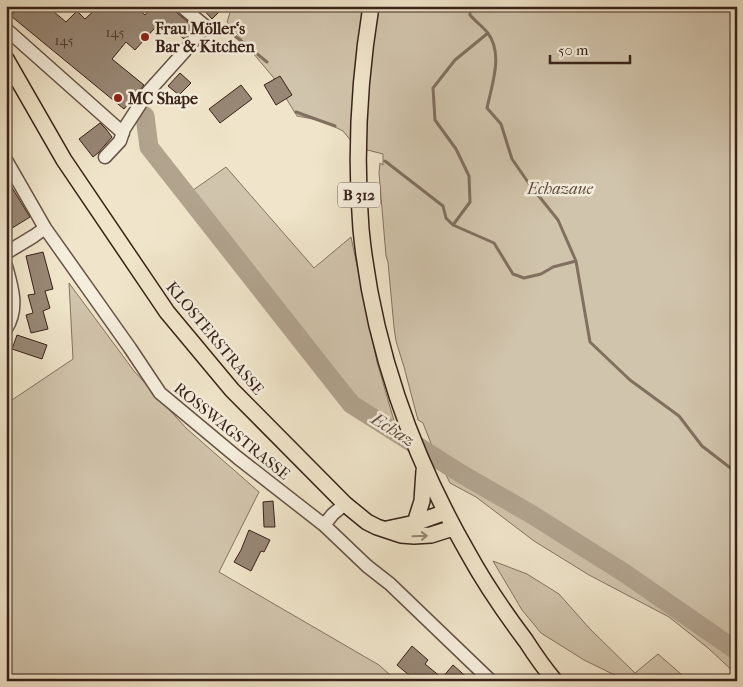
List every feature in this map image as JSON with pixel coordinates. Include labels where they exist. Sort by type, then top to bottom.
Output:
[{"type":"main road","name":"B 312","points":[[371,6],[360,106],[358,161],[360,203],[367,273],[377,323],[392,381],[421,461],[453,528],[489,590],[555,681]]},
{"type":"main road","name":"KLOSTERSTRASSE","points":[[6,59],[64,160],[168,312],[232,390],[345,504],[367,522],[401,535],[424,536],[453,528]]},
{"type":"main road","points":[[414,523],[422,501],[421,461]]},
{"type":"main road","points":[[387,530],[446,512]]},
{"type":"street","points":[[105,157],[120,141],[124,128],[151,88],[184,52],[204,26],[181,6]]},
{"type":"street","points":[[6,29],[123,133]]},
{"type":"street","name":"ROSSWAGSTRASSE","points":[[6,160],[45,228],[160,393],[238,458],[324,525],[491,681]]},
{"type":"street","points":[[6,252],[45,228]]},
{"type":"street","points":[[6,266],[14,304],[11,319],[6,329]]},
{"type":"street","points":[[324,525],[345,504]]},
{"type":"green space","name":"Echazaue","points":[[232,6],[737,6],[737,675],[708,648],[669,617],[589,575],[534,541],[476,497],[450,483],[423,423],[418,420],[396,341],[379,173],[380,163],[383,165],[383,154],[356,147],[343,131],[323,121],[297,116],[273,77],[227,22]]},
{"type":"green space","points":[[226,167],[314,268],[351,237],[377,362],[395,424],[367,409],[189,193]]},
{"type":"green space","points":[[69,283],[134,371],[186,428],[259,492],[219,572],[379,665],[397,681],[6,681],[6,404],[73,359]]},
{"type":"green space","points":[[493,561],[527,574],[559,594],[591,630],[635,673],[658,654],[689,681],[627,681],[584,660],[541,633],[522,610]]},
{"type":"building","points":[[19,6],[47,6],[66,22],[77,11],[85,19],[99,6],[135,6],[145,15],[152,6],[161,6],[169,12],[173,9],[194,27],[184,39],[162,20],[135,50],[126,42],[112,59],[144,85],[124,109],[11,16]]},
{"type":"building","points":[[200,6],[214,6],[219,12],[212,19]]},
{"type":"building","points":[[180,73],[191,83],[179,95],[168,86]]},
{"type":"building","points":[[280,76],[292,95],[276,105],[264,85]]},
{"type":"building","points":[[241,85],[252,99],[220,123],[209,109]]},
{"type":"building","points":[[100,123],[112,137],[93,157],[79,139]]},
{"type":"building","points":[[6,178],[30,217],[9,230],[6,225]]},
{"type":"building","points":[[43,252],[53,289],[45,291],[50,308],[43,311],[48,329],[31,333],[26,315],[33,313],[28,295],[35,294],[26,256]]},
{"type":"building","points":[[17,335],[47,345],[42,359],[12,349]]},
{"type":"building","points":[[273,501],[275,527],[264,527],[263,502]]},
{"type":"building","points":[[249,530],[270,540],[264,552],[261,551],[251,571],[234,562]]},
{"type":"building","points":[[412,646],[428,660],[425,664],[442,678],[453,665],[471,681],[416,681],[397,665]]},
{"type":"waterway","points":[[470,6],[470,15],[487,32],[495,49],[494,79],[487,108],[501,124],[512,159],[558,220],[576,261],[590,342],[630,380],[679,416],[702,446],[737,473]]},
{"type":"waterway","points":[[453,225],[470,202],[469,176],[456,149],[435,120],[433,88],[455,60],[488,33]]},
{"type":"waterway","points":[[235,36],[267,62]]},
{"type":"waterway","points":[[296,112],[335,126]]},
{"type":"waterway","name":"Echaz","points":[[145,116],[149,147],[351,404],[463,475],[531,514],[626,574],[737,651]]},
{"type":"waterway","points":[[385,161],[443,206],[446,218],[453,225],[494,243],[513,274],[524,278],[576,261]]},
{"type":"place","name":"Frau Möller‘s Bar & Kitchen","points":[[145,37]]},
{"type":"place","name":"MC Shape","points":[[118,98]]}]
